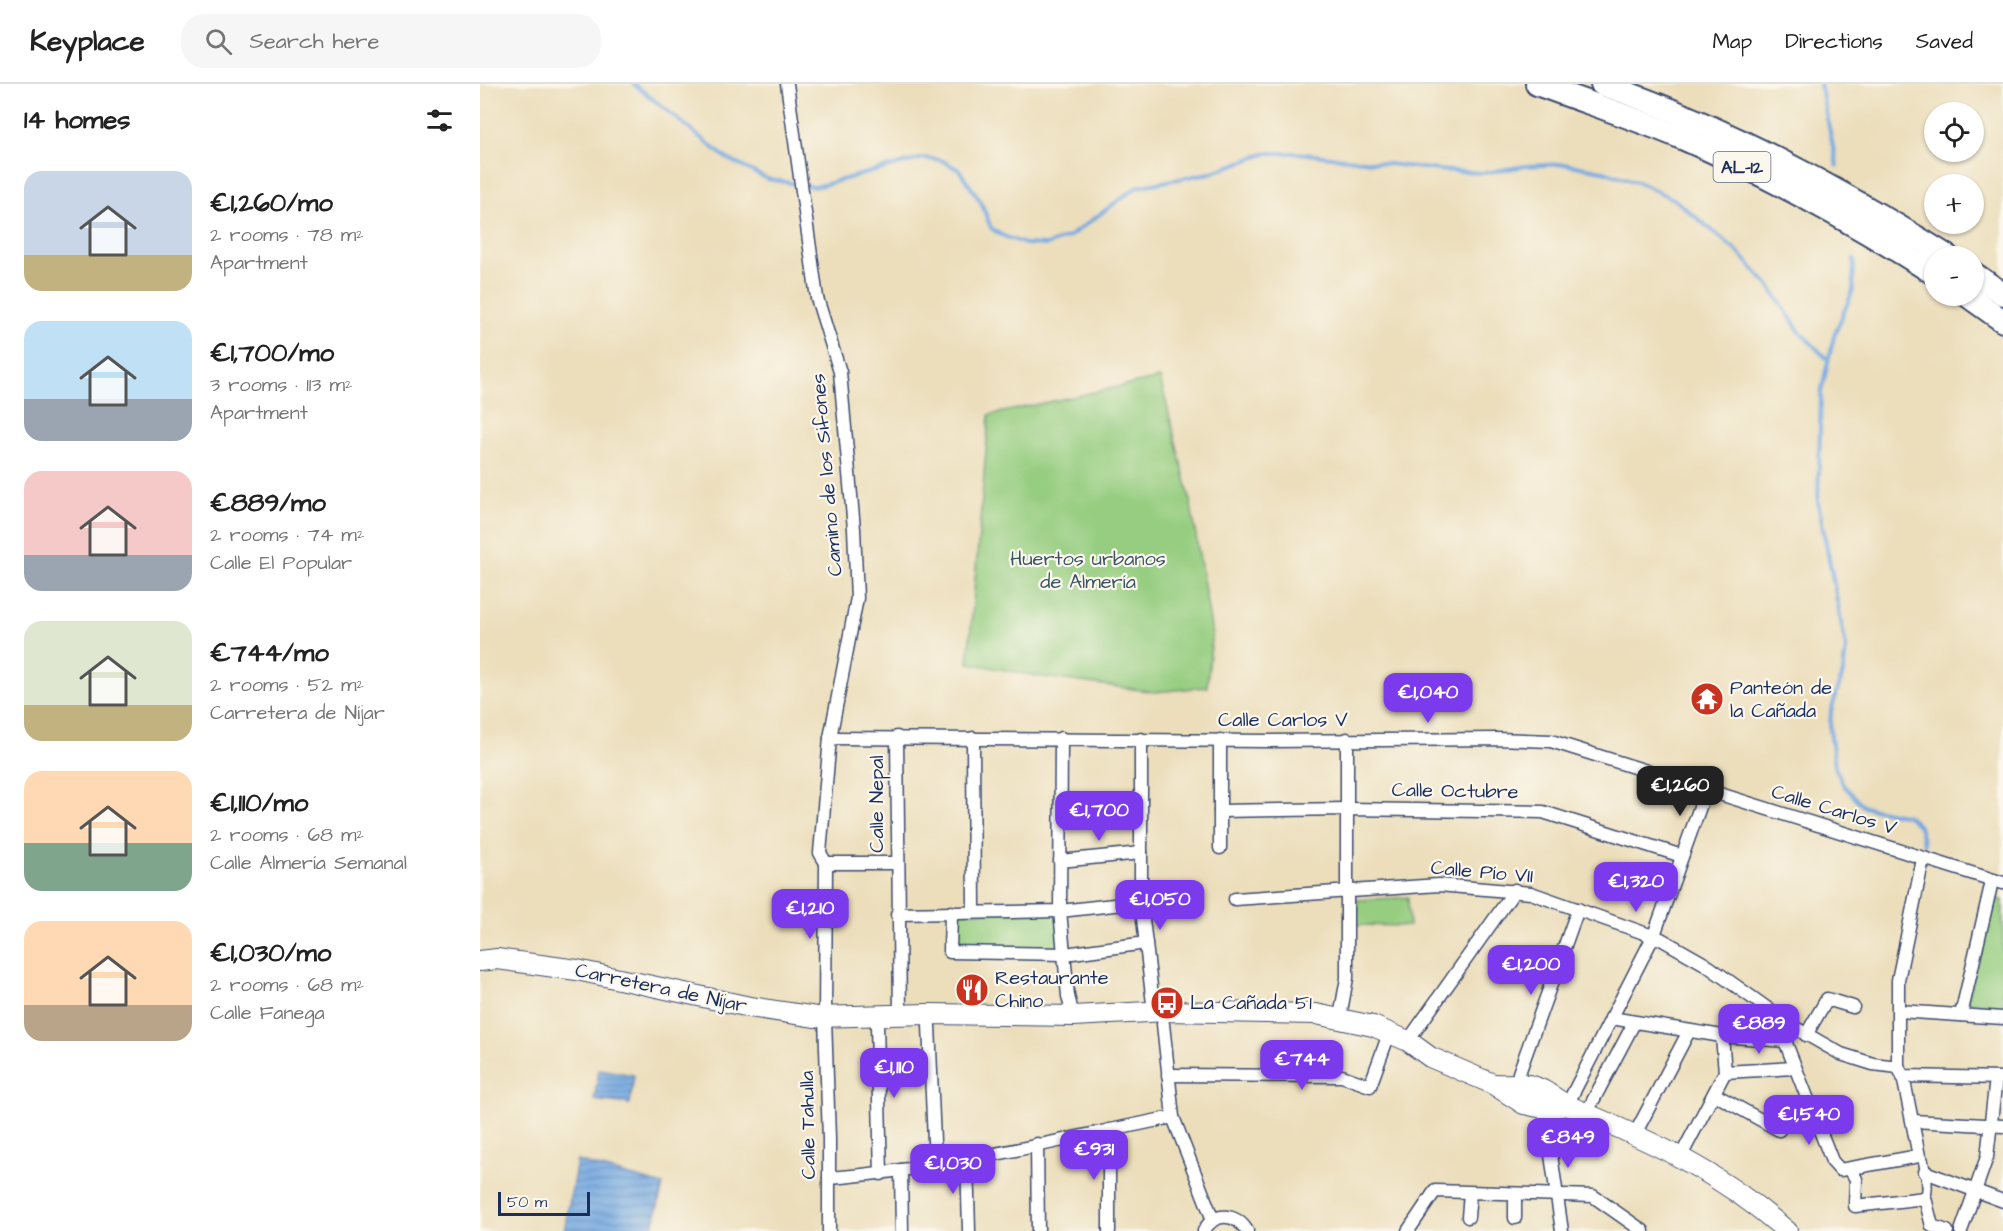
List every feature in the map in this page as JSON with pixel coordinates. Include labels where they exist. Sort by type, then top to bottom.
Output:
[{"type":"highway","name":"AL-12","points":[[1537,84],[1682,138],[1857,226],[1924,267]]},
{"type":"highway","name":"AL-12","points":[[1602,84],[1739,140],[1846,196],[1930,246]]},
{"type":"highway","points":[[1984,281],[2003,294]]},
{"type":"highway","points":[[1982,306],[2003,321]]},
{"type":"main road","name":"Carretera de Níjar","points":[[486,956],[588,972],[750,1007],[844,1023],[929,1025],[1292,1012],[1340,1017],[1373,1026],[1408,1041],[1430,1057]]},
{"type":"main road","name":"Carretera de Níjar","points":[[825,1018],[900,1014],[1073,1016],[1312,1024],[1337,1028],[1386,1042],[1430,1057],[1493,1084],[1554,1104]]},
{"type":"main road","points":[[1554,1104],[1587,1113],[1681,1156],[1748,1198],[1787,1231]]},
{"type":"street","name":"Camino de los Sifones","points":[[787,84],[817,298],[840,372],[854,529],[857,598],[830,738],[820,853],[826,863]]},
{"type":"street","name":"Calle Carlos V","points":[[830,738],[1551,741],[1997,882]]},
{"type":"street","name":"Calle Nepal","points":[[897,738],[897,914],[900,1014]]},
{"type":"street","points":[[973,738],[974,912]]},
{"type":"street","points":[[1061,738],[1060,911],[1068,996],[1073,1016]]},
{"type":"street","points":[[1142,739],[1141,902],[1146,944],[1173,1117],[1212,1220]]},
{"type":"street","points":[[1340,1017],[1347,978],[1347,739]]},
{"type":"street","points":[[1220,740],[1220,848]]},
{"type":"street","points":[[1562,1231],[1547,1127],[1554,1104],[1611,1018],[1654,936],[1706,790]]},
{"type":"street","name":"Calle Octubre","points":[[1220,811],[1348,809],[1543,812],[1682,856]]},
{"type":"street","points":[[1060,861],[1141,853]]},
{"type":"street","points":[[1923,859],[1900,962],[1900,1071],[1919,1156],[1923,1159],[1928,1193],[1925,1198],[1932,1226],[1947,1231]]},
{"type":"street","points":[[826,863],[897,863]]},
{"type":"street","name":"Calle Tahulla","points":[[826,863],[825,1018],[830,1178],[829,1231]]},
{"type":"street","points":[[1961,1015],[1997,882]]},
{"type":"street","name":"Calle Pío VII","points":[[1234,899],[1439,885],[1515,890],[1654,936],[1705,963],[1792,1026],[1841,1054],[1900,1071],[2000,1078]]},
{"type":"street","points":[[1408,1041],[1515,890]]},
{"type":"street","points":[[897,914],[1060,911],[1141,902]]},
{"type":"street","points":[[1518,1091],[1518,1073],[1578,909]]},
{"type":"street","points":[[951,912],[950,952],[1065,954],[1146,944]]},
{"type":"street","points":[[1806,1035],[1827,999],[1853,1007]]},
{"type":"street","points":[[1899,1011],[2003,1018]]},
{"type":"street","points":[[1611,1018],[1722,1036],[1785,1041]]},
{"type":"street","points":[[1587,1113],[1634,1023]]},
{"type":"street","points":[[877,1025],[881,1174]]},
{"type":"street","points":[[929,1025],[935,1165]]},
{"type":"street","points":[[1792,1026],[1785,1041],[1832,1161],[1840,1170],[1851,1171],[1919,1156]]},
{"type":"street","points":[[1635,1134],[1689,1031]]},
{"type":"street","points":[[1681,1156],[1725,1072],[1722,1036]]},
{"type":"street","points":[[1168,1075],[1342,1076],[1370,1086],[1386,1042]]},
{"type":"street","points":[[1725,1072],[1794,1068]]},
{"type":"street","points":[[1961,1231],[1977,1191],[1997,1126],[2000,1078]]},
{"type":"street","points":[[1714,1094],[1779,1130]]},
{"type":"street","points":[[830,1178],[881,1174],[935,1165],[1173,1117]]},
{"type":"street","points":[[1913,1121],[1997,1126]]},
{"type":"street","points":[[1109,1130],[1109,1231]]},
{"type":"street","points":[[1037,1144],[1038,1231]]},
{"type":"street","points":[[967,1158],[969,1231]]},
{"type":"street","points":[[901,1170],[902,1231]]},
{"type":"street","points":[[1851,1171],[1856,1179],[1856,1206],[1925,1198]]},
{"type":"street","points":[[1925,1172],[2003,1201]]},
{"type":"street","points":[[1408,1231],[1435,1191],[1600,1199],[1643,1231]]},
{"type":"street","points":[[1468,1218],[1470,1193]]},
{"type":"street","points":[[1515,1195],[1515,1218]]},
{"type":"street","points":[[1204,1231],[1212,1220],[1229,1216],[1237,1219],[1247,1231]]},
{"type":"green space","name":"Huertos urbanos de Almería","points":[[1160,378],[1190,499],[1212,634],[1207,687],[1155,692],[1036,676],[968,663],[989,415]]},
{"type":"green space","points":[[1408,897],[1409,926],[1356,925],[1357,900]]},
{"type":"green space","points":[[1993,898],[2003,900],[2003,1006],[1967,1003]]},
{"type":"green space","points":[[1060,911],[1065,954],[950,952],[951,912]]},
{"type":"water","points":[[599,1069],[634,1075],[630,1104],[594,1100]]},
{"type":"water","points":[[577,1161],[663,1185],[652,1231],[564,1231]]},
{"type":"waterway","points":[[634,84],[726,158],[767,179],[815,187],[923,158],[941,160],[959,170],[981,202],[991,228],[1001,235],[1025,244],[1047,245],[1070,236],[1137,187],[1210,173],[1267,153],[1298,153],[1438,170],[1484,173],[1525,166],[1564,164],[1603,171],[1640,183],[1675,200],[1737,251],[1770,287],[1799,331],[1828,360]]},
{"type":"waterway","points":[[1820,84],[1837,166]]},
{"type":"waterway","points":[[1854,259],[1853,290],[1834,336],[1821,392],[1818,502],[1846,647],[1843,673],[1831,711],[1830,729],[1835,767],[1844,786],[1864,807],[1908,816],[1919,826],[1924,844]]},
{"type":"place","name":"Panteón de la Cañada","points":[[1707,699]]},
{"type":"place","name":"Restaurante Chino","points":[[972,990]]},
{"type":"place","name":"La Cañada 51","points":[[1167,1003]]}]
